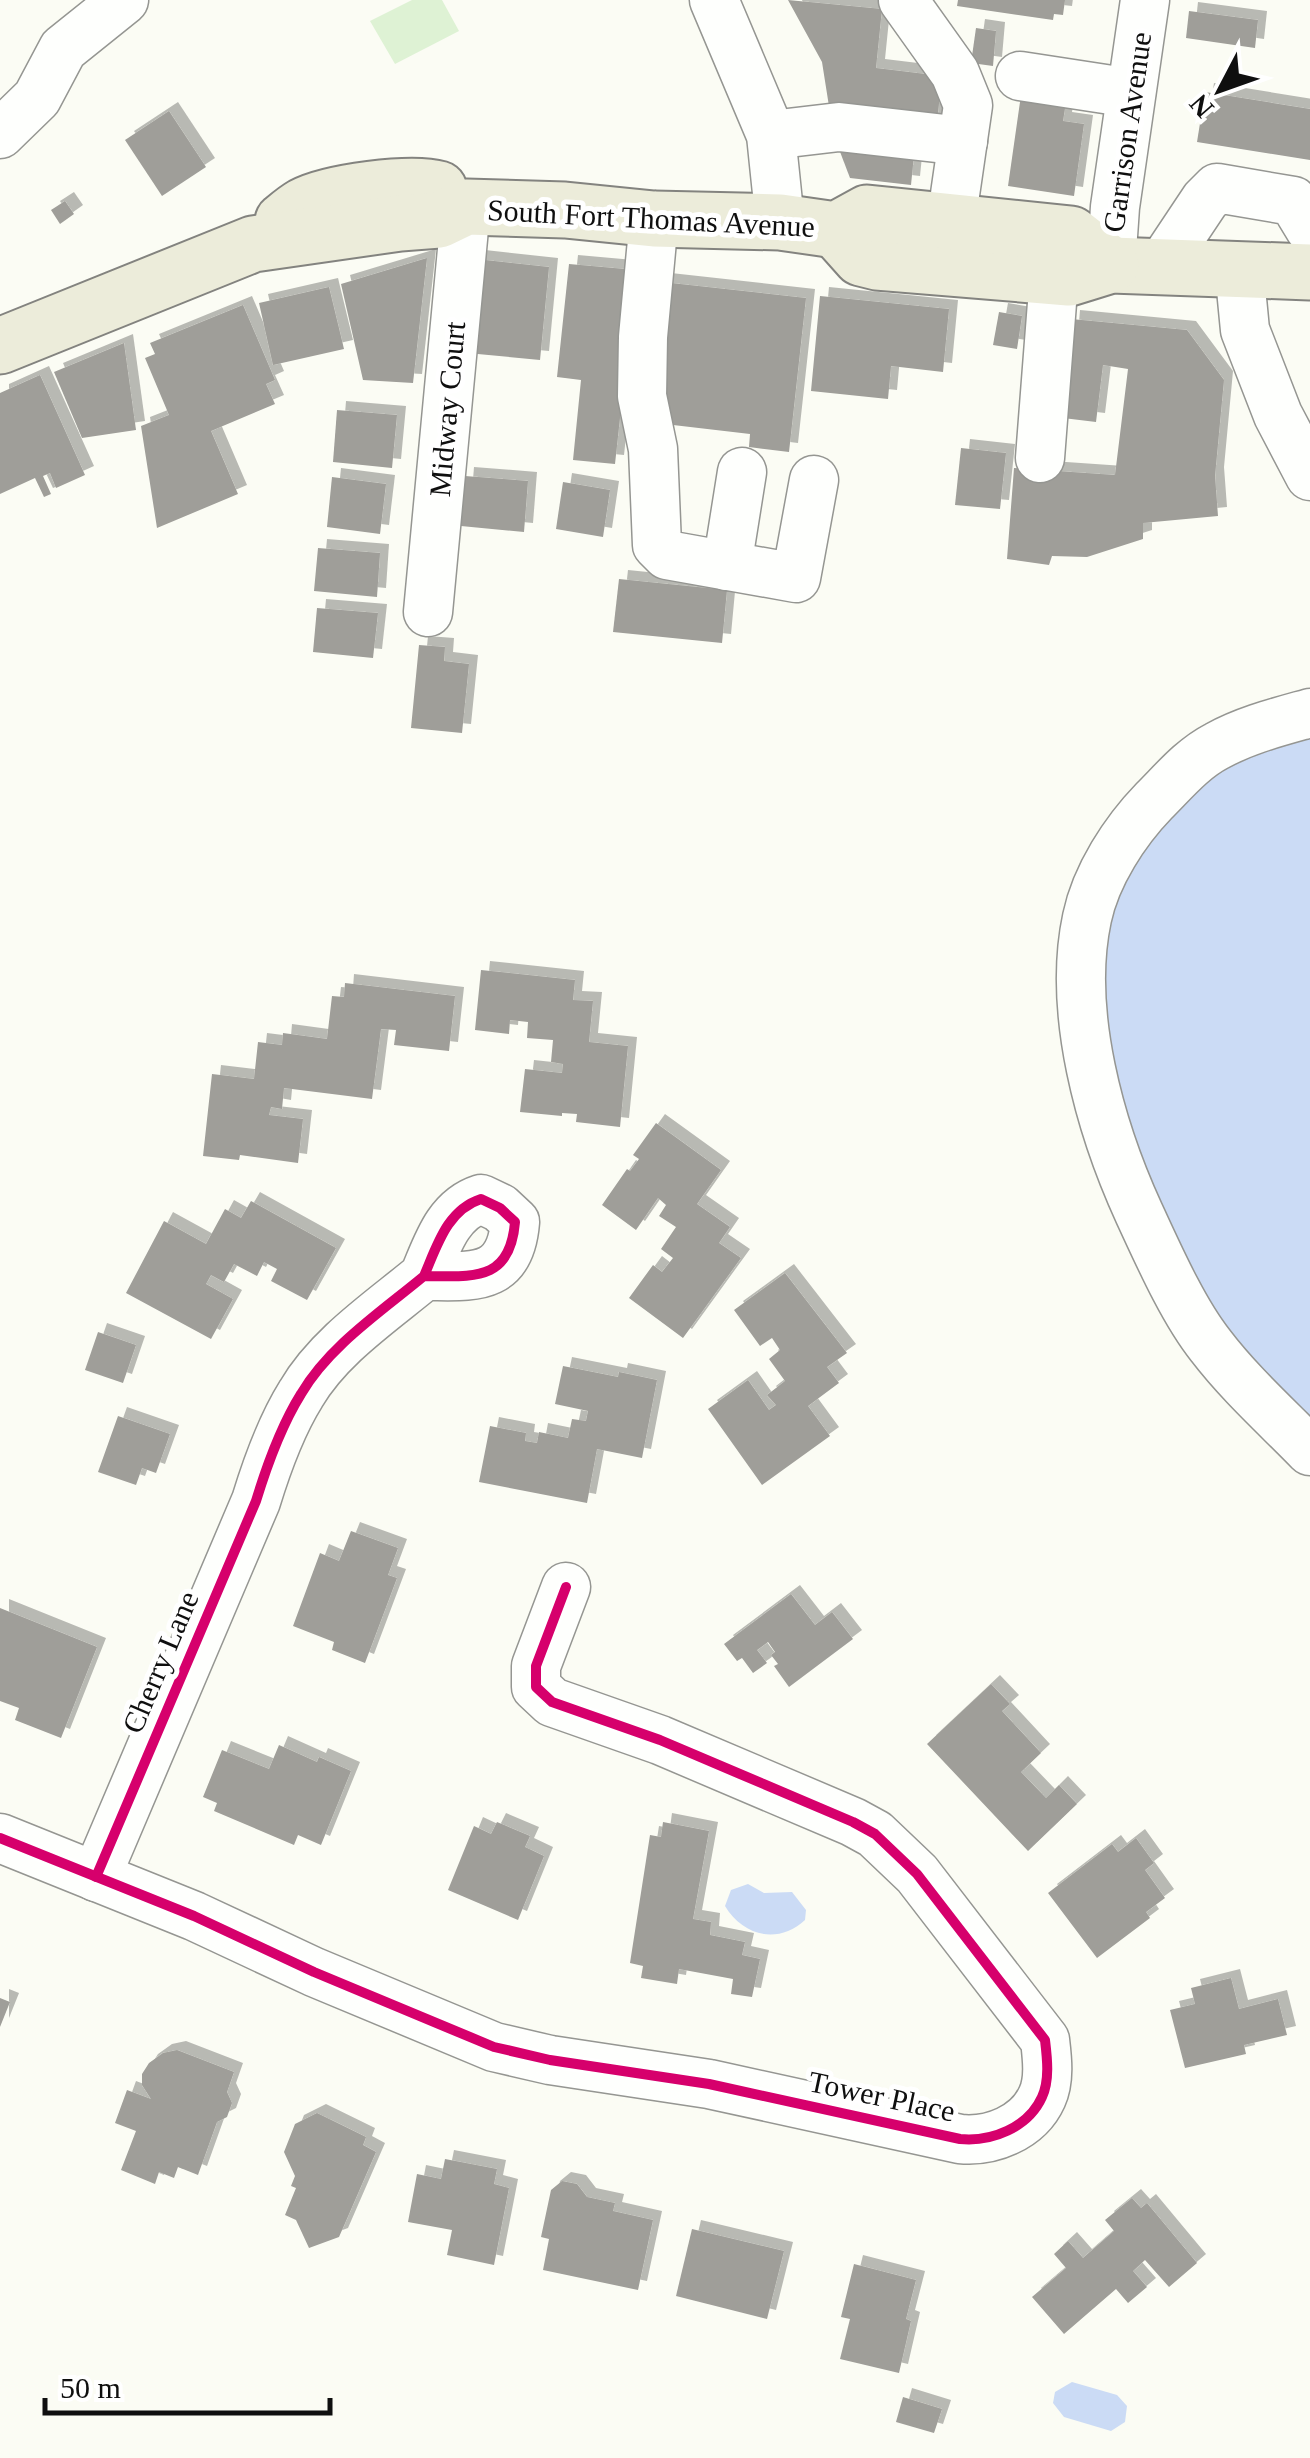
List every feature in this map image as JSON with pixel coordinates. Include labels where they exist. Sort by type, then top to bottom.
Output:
[{"type":"main road","name":"South Fort Thomas Avenue","points":[[0,346],[253,244],[439,220],[466,207],[565,210],[654,219],[780,222],[836,230],[867,213],[1071,234],[1136,265]]},
{"type":"main road","name":"South Fort Thomas Avenue","points":[[836,230],[861,258],[1054,277],[1068,278],[1136,265],[1310,272]]},
{"type":"street","points":[[0,134],[37,98],[64,50],[124,0]]},
{"type":"street","points":[[714,0],[770,135],[780,222]]},
{"type":"street","points":[[904,0],[955,73],[968,104],[952,222]]},
{"type":"street","name":"Garrison Avenue","points":[[1136,265],[1114,207],[1145,0]]},
{"type":"street","points":[[1020,76],[1132,93]]},
{"type":"street","points":[[770,135],[840,126],[963,141]]},
{"type":"street","points":[[1136,265],[1217,188],[1293,202],[1310,229]]},
{"type":"street","name":"Midway Court","points":[[428,612],[466,207]]},
{"type":"street","points":[[654,219],[642,396],[652,449],[657,546],[668,556],[796,578],[814,480]]},
{"type":"street","points":[[1239,268],[1245,330],[1278,415],[1310,476]]},
{"type":"street","points":[[1040,458],[1054,277]]},
{"type":"street","points":[[728,566],[742,472]]},
{"type":"street","points":[[1310,713],[1215,747],[1186,768],[1137,818],[1103,874],[1087,918],[1083,976],[1084,1026],[1096,1099],[1125,1183],[1158,1254],[1209,1344],[1310,1451]]},
{"type":"street","name":"Cherry Lane","points":[[96,1877],[301,1392],[333,1354],[424,1276]]},
{"type":"street","name":"Tower Place","points":[[0,1838],[194,1916],[284,1959],[494,2047],[550,2060],[709,2084],[960,2139],[980,2141],[1009,2132],[1043,2096],[1048,2062],[1045,2040],[917,1874],[875,1834],[853,1822],[660,1740],[552,1702],[536,1687],[536,1666],[566,1587]]},
{"type":"green space","points":[[412,0],[442,0],[459,31],[395,64],[370,21]]},
{"type":"water","points":[[1310,737],[1310,1426],[1257,1378],[1186,1271],[1116,1119],[1093,977],[1114,883],[1149,829],[1221,763]]},
{"type":"water","points":[[748,1884],[764,1893],[792,1892],[806,1910],[805,1920],[784,1933],[773,1934],[762,1934],[741,1924],[725,1906],[731,1890]]},
{"type":"water","points":[[1072,2382],[1117,2395],[1127,2406],[1125,2422],[1111,2431],[1064,2417],[1053,2403],[1055,2392]]},
{"type":"building","points":[[788,0],[882,9],[876,68],[942,76],[936,131],[831,119],[822,62]]},
{"type":"building","points":[[958,0],[1065,0],[1063,15],[1054,14],[1053,20],[957,6]]},
{"type":"building","points":[[1189,11],[1258,20],[1255,48],[1186,38]]},
{"type":"building","points":[[976,28],[996,31],[993,66],[971,63]]},
{"type":"building","points":[[1205,92],[1310,109],[1310,160],[1197,142]]},
{"type":"building","points":[[1021,95],[1066,102],[1063,121],[1084,124],[1074,196],[1008,186]]},
{"type":"building","points":[[169,111],[206,167],[162,196],[125,140]]},
{"type":"building","points":[[834,136],[915,145],[911,185],[850,178]]},
{"type":"building","points":[[65,201],[74,214],[60,224],[51,210]]},
{"type":"building","points":[[427,258],[413,383],[363,380],[341,284]]},
{"type":"building","points":[[476,259],[549,267],[540,360],[467,353]]},
{"type":"building","points":[[569,264],[636,270],[615,464],[573,460],[581,380],[557,377]]},
{"type":"building","points":[[662,282],[806,298],[789,452],[749,447],[750,434],[656,423]]},
{"type":"building","points":[[329,287],[344,349],[273,365],[259,303]]},
{"type":"building","points":[[820,296],[949,309],[943,372],[891,366],[888,399],[811,391]]},
{"type":"building","points":[[243,305],[275,380],[266,384],[275,404],[211,431],[238,494],[157,528],[141,426],[169,415],[145,358],[155,354],[150,343]]},
{"type":"building","points":[[999,312],[1022,316],[1017,349],[993,345]]},
{"type":"building","points":[[1071,319],[1187,330],[1224,380],[1215,476],[1218,516],[1143,523],[1143,539],[1087,557],[1052,556],[1049,565],[1007,559],[1014,468],[1115,475],[1128,369],[1103,365],[1096,422],[1063,418]]},
{"type":"building","points":[[124,343],[136,430],[82,438],[54,372]]},
{"type":"building","points":[[40,375],[85,475],[56,488],[50,473],[43,476],[51,494],[44,497],[35,478],[0,494],[0,393]]},
{"type":"building","points":[[337,410],[397,415],[392,468],[333,462]]},
{"type":"building","points":[[961,448],[1006,453],[1000,509],[955,505]]},
{"type":"building","points":[[465,476],[528,481],[524,532],[461,526]]},
{"type":"building","points":[[332,477],[386,484],[380,534],[327,527]]},
{"type":"building","points":[[563,482],[610,490],[603,537],[556,529]]},
{"type":"building","points":[[318,548],[380,553],[377,597],[314,591]]},
{"type":"building","points":[[619,579],[727,590],[722,643],[613,632]]},
{"type":"building","points":[[317,608],[378,613],[373,658],[313,652]]},
{"type":"building","points":[[419,645],[445,647],[444,661],[469,664],[462,733],[411,728]]},
{"type":"building","points":[[481,970],[575,980],[573,1000],[593,1001],[589,1042],[628,1046],[620,1127],[576,1122],[577,1114],[520,1112],[525,1069],[562,1073],[563,1064],[551,1062],[553,1040],[527,1038],[528,1022],[510,1020],[509,1034],[475,1030]]},
{"type":"building","points":[[345,983],[455,996],[449,1051],[394,1045],[396,1030],[381,1029],[372,1099],[284,1088],[282,1109],[271,1107],[269,1115],[303,1119],[298,1163],[240,1155],[239,1160],[203,1156],[212,1074],[254,1079],[258,1042],[282,1045],[283,1033],[327,1039],[332,996],[344,997]]},
{"type":"building","points":[[656,1123],[721,1170],[697,1204],[730,1227],[719,1243],[741,1258],[683,1338],[629,1298],[653,1265],[662,1272],[673,1258],[661,1249],[676,1227],[659,1216],[666,1205],[658,1198],[636,1230],[602,1205],[627,1169],[630,1171],[639,1159],[633,1155]]},
{"type":"building","points":[[251,1201],[336,1248],[307,1300],[271,1281],[277,1269],[264,1262],[257,1276],[234,1264],[224,1282],[211,1275],[206,1284],[233,1299],[211,1339],[126,1293],[164,1221],[206,1244],[225,1209],[241,1218]]},
{"type":"building","points":[[785,1273],[847,1353],[827,1367],[839,1383],[808,1406],[830,1436],[762,1485],[708,1409],[748,1380],[769,1410],[776,1405],[767,1395],[785,1381],[769,1359],[780,1350],[772,1338],[760,1346],[734,1310]]},
{"type":"building","points":[[98,1332],[136,1345],[123,1383],[85,1370]]},
{"type":"building","points":[[563,1366],[657,1380],[642,1458],[597,1449],[587,1503],[479,1482],[490,1426],[526,1433],[525,1441],[537,1443],[539,1432],[568,1438],[572,1419],[586,1421],[588,1411],[555,1404]]},
{"type":"building","points":[[118,1416],[170,1434],[156,1473],[142,1468],[136,1485],[98,1472]]},
{"type":"building","points":[[351,1531],[398,1548],[388,1575],[397,1578],[365,1663],[332,1650],[334,1642],[293,1626],[320,1553],[339,1561]]},
{"type":"building","points":[[791,1594],[815,1625],[832,1612],[853,1639],[789,1687],[774,1666],[778,1664],[771,1655],[775,1652],[768,1642],[757,1650],[767,1663],[753,1673],[724,1644]]},
{"type":"building","points":[[0,1608],[97,1647],[61,1738],[15,1720],[19,1708],[0,1701]]},
{"type":"building","points":[[991,1684],[1010,1704],[1002,1711],[1041,1753],[1021,1772],[1046,1798],[1059,1785],[1077,1804],[1028,1851],[927,1744]]},
{"type":"building","points":[[279,1745],[317,1762],[319,1757],[351,1771],[321,1845],[298,1835],[294,1845],[214,1811],[217,1803],[203,1797],[222,1750],[269,1769]]},
{"type":"building","points":[[497,1822],[530,1836],[525,1847],[544,1856],[518,1920],[448,1890],[474,1826],[491,1834]]},
{"type":"building","points":[[663,1822],[709,1831],[693,1919],[711,1922],[710,1935],[745,1942],[742,1955],[760,1959],[752,1997],[731,1994],[733,1979],[679,1969],[677,1984],[641,1978],[643,1966],[630,1963],[650,1835],[661,1837]]},
{"type":"building","points":[[1136,1838],[1154,1863],[1145,1870],[1165,1898],[1146,1912],[1150,1918],[1097,1958],[1048,1893],[1112,1844],[1118,1852]]},
{"type":"building","points":[[1231,1978],[1239,2009],[1278,1999],[1287,2035],[1244,2045],[1246,2054],[1185,2068],[1170,2010],[1195,2004],[1191,1988]]},
{"type":"building","points":[[0,1998],[10,2002],[0,2027]]},
{"type":"building","points":[[177,2050],[234,2072],[227,2092],[232,2103],[227,2117],[217,2122],[198,2175],[178,2167],[174,2178],[159,2172],[155,2184],[121,2170],[136,2131],[115,2123],[127,2090],[151,2099],[142,2085],[142,2074],[149,2063],[163,2053]]},
{"type":"building","points":[[317,2113],[366,2137],[363,2145],[376,2152],[339,2237],[309,2248],[296,2220],[285,2215],[296,2188],[291,2186],[295,2176],[284,2152],[295,2124]]},
{"type":"building","points":[[445,2159],[497,2169],[494,2184],[509,2188],[494,2265],[447,2255],[452,2230],[408,2222],[417,2174],[441,2179]]},
{"type":"building","points":[[562,2181],[577,2184],[587,2197],[615,2203],[613,2211],[653,2220],[638,2290],[543,2270],[549,2239],[541,2237],[551,2190]]},
{"type":"building","points":[[1132,2198],[1141,2208],[1147,2203],[1197,2263],[1169,2287],[1145,2260],[1133,2271],[1147,2287],[1128,2303],[1116,2289],[1064,2334],[1032,2297],[1066,2268],[1054,2254],[1068,2241],[1083,2258],[1114,2231],[1105,2220]]},
{"type":"building","points":[[692,2229],[784,2251],[767,2319],[676,2296]]},
{"type":"building","points":[[854,2264],[916,2280],[899,2373],[840,2359],[850,2319],[841,2317]]},
{"type":"building","points":[[903,2397],[942,2409],[934,2433],[896,2422]]},
{"type":"cycle path","points":[[96,1877],[256,1501],[281,1432],[301,1394],[341,1345],[424,1276],[473,1275],[497,1266],[512,1242],[515,1222],[500,1208],[481,1199],[469,1204],[451,1220],[424,1276]]},
{"type":"cycle path","points":[[0,1838],[194,1916],[314,1972],[494,2047],[550,2060],[709,2084],[960,2139],[996,2135],[1028,2117],[1042,2097],[1046,2083],[1045,2040],[917,1874],[875,1834],[660,1740],[552,1702],[536,1687],[536,1666],[566,1587]]}]
